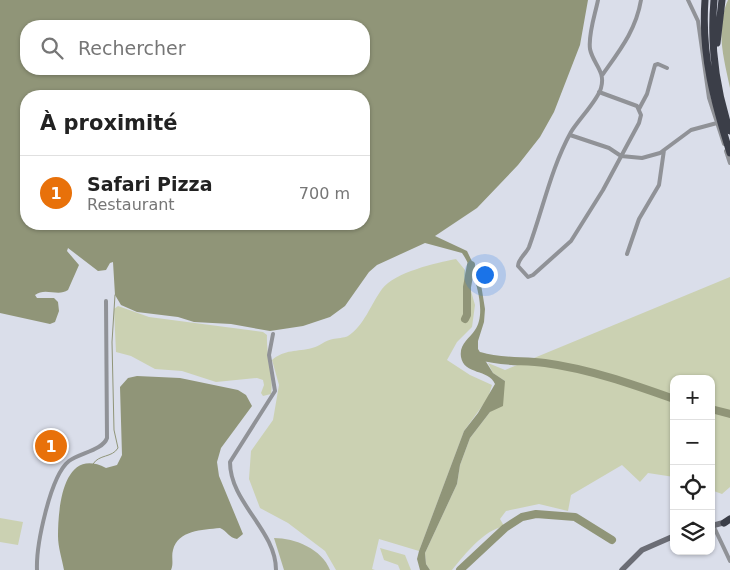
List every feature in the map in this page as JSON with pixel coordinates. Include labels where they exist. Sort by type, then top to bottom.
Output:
[{"type":"highway","points":[[705,0],[704,39],[708,72],[730,153]]},
{"type":"highway","points":[[714,0],[713,38],[716,71],[730,130]]},
{"type":"highway","points":[[716,71],[722,0]]},
{"type":"main road","points":[[715,524],[728,521]]},
{"type":"main road","points":[[622,570],[642,550],[670,538]]},
{"type":"street","points":[[598,0],[590,47],[603,74]]},
{"type":"street","points":[[599,92],[637,106],[641,115],[638,123],[621,156],[571,241],[533,275],[524,275],[518,263],[528,248],[547,189],[570,135],[599,92],[603,74],[632,32],[638,19],[641,0]]},
{"type":"street","points":[[688,0],[698,21],[706,82],[730,163]]},
{"type":"street","points":[[639,109],[647,94],[655,65],[658,64],[667,68]]},
{"type":"street","points":[[570,135],[609,148],[621,156],[642,158],[664,150],[691,130],[717,123]]},
{"type":"street","points":[[627,254],[639,219],[659,184],[664,150]]},
{"type":"street","points":[[36,570],[36,554],[57,474],[76,457],[102,446],[107,438],[106,301]]},
{"type":"street","points":[[273,334],[269,356],[275,391],[230,462],[230,468],[239,493],[272,549],[276,570]]},
{"type":"street","points":[[715,531],[730,561]]},
{"type":"shaded area","points":[[0,0],[588,0],[580,45],[554,112],[540,137],[518,165],[477,208],[435,236],[467,251],[480,278],[485,309],[478,349],[493,373],[505,381],[503,406],[490,412],[470,438],[460,465],[457,484],[425,553],[426,564],[430,570],[420,570],[417,559],[419,551],[464,431],[478,413],[495,384],[488,376],[467,367],[461,357],[463,345],[475,330],[479,322],[480,313],[480,302],[475,280],[462,253],[425,243],[377,265],[369,272],[345,306],[330,317],[303,326],[270,331],[231,324],[194,322],[178,317],[137,312],[121,305],[115,295],[113,262],[110,263],[106,270],[98,271],[68,248],[67,251],[79,265],[68,290],[60,293],[43,292],[35,295],[37,298],[54,298],[58,302],[59,311],[55,322],[50,324],[0,313]]},
{"type":"shaded area","points":[[728,0],[730,0],[730,88],[723,55],[721,33],[724,11]]},
{"type":"shaded area","points":[[456,259],[465,270],[475,305],[472,327],[457,342],[447,360],[470,375],[492,385],[488,398],[464,431],[419,551],[379,539],[372,569],[375,570],[336,570],[325,551],[288,523],[260,508],[249,479],[251,451],[273,420],[279,385],[272,360],[286,352],[315,347],[330,340],[348,336],[359,327],[378,295],[388,283],[416,269]]},
{"type":"shaded area","points":[[730,277],[730,487],[722,494],[715,491],[715,375],[670,375],[670,476],[648,473],[640,482],[622,465],[571,495],[568,511],[539,504],[506,511],[500,519],[504,526],[482,538],[452,570],[430,570],[426,564],[425,553],[457,484],[460,465],[470,438],[490,412],[505,381],[493,373],[488,363],[505,370]]},
{"type":"shaded area","points":[[118,306],[149,317],[263,332],[267,335],[272,380],[271,394],[263,396],[261,393],[264,385],[263,380],[257,378],[216,382],[182,371],[155,369],[131,356],[116,352],[114,309]]},
{"type":"shaded area","points":[[137,376],[180,378],[238,390],[246,395],[252,406],[221,448],[217,462],[219,476],[243,534],[237,539],[220,528],[192,532],[185,535],[176,543],[173,550],[171,570],[64,570],[59,549],[58,524],[59,510],[66,483],[72,472],[80,465],[92,463],[106,468],[117,465],[122,455],[120,387],[128,378]]},
{"type":"shaded area","points":[[0,518],[23,522],[18,545],[0,542]]},
{"type":"shaded area","points":[[274,538],[290,540],[307,546],[321,556],[330,570],[284,570]]},
{"type":"shaded area","points":[[380,548],[405,555],[411,570],[400,570],[398,565],[384,560]]},
{"type":"waterway","points":[[465,319],[467,315],[467,287],[471,265]]},
{"type":"waterway","points":[[93,464],[118,448],[114,430],[112,342],[115,295]]},
{"type":"waterway","points":[[480,356],[545,363],[578,369],[670,398]]},
{"type":"waterway","points":[[715,410],[730,414]]},
{"type":"waterway","points":[[460,570],[505,528],[522,517],[536,514],[575,517],[612,540]]},
{"type":"place","name":"Safari Pizza","points":[[51,446]]}]
